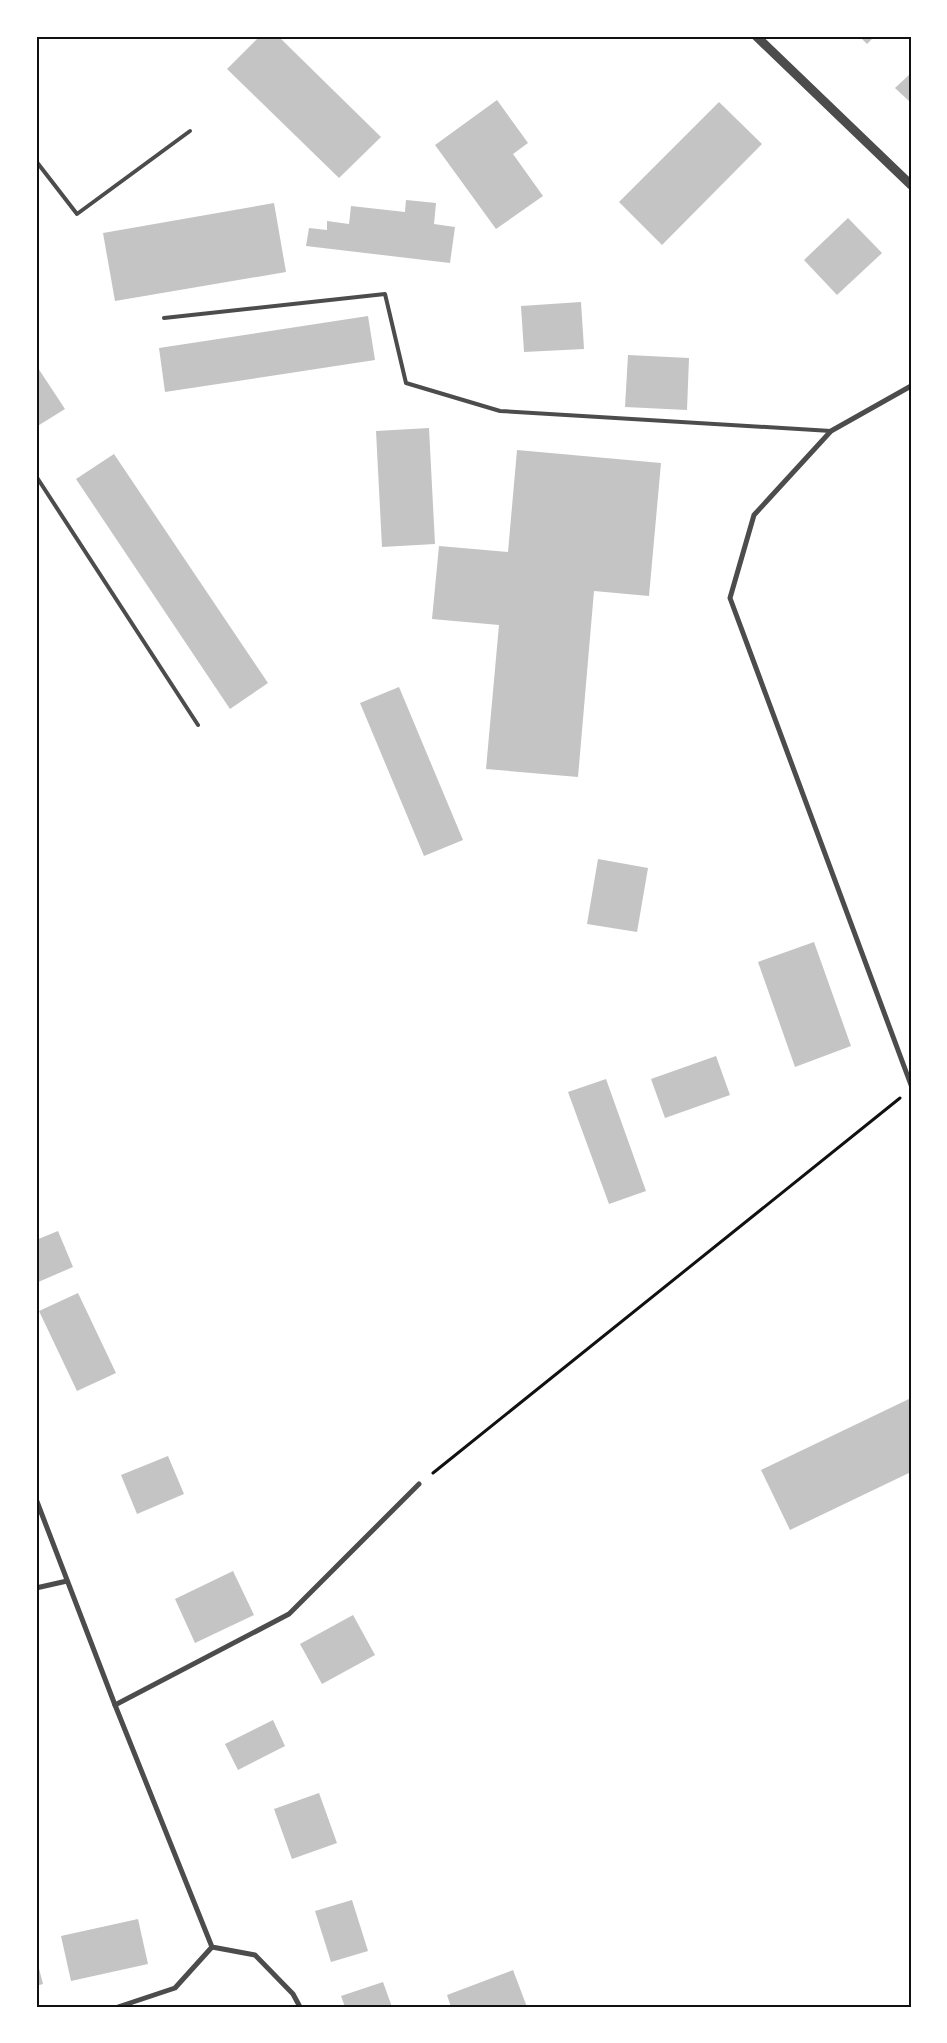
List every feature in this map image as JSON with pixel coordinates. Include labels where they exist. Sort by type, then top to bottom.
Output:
[{"type":"street","points":[[756,36],[911,185]]},
{"type":"street","points":[[911,386],[831,431],[754,515],[730,598],[911,1085]]},
{"type":"street","points":[[115,1705],[289,1614],[419,1484]]},
{"type":"street","points":[[36,1499],[115,1705],[212,1947]]},
{"type":"street","points":[[36,1588],[67,1581]]},
{"type":"street","points":[[118,2007],[175,1988],[212,1947]]},
{"type":"street","points":[[212,1947],[255,1955],[293,1994],[300,2007]]},
{"type":"lane","points":[[36,161],[77,214],[190,131]]},
{"type":"lane","points":[[164,318],[385,294],[406,383],[500,411],[831,431]]},
{"type":"lane","points":[[36,476],[198,725]]},
{"type":"path","points":[[419,1484],[903,1095]]},
{"type":"building","points":[[260,36],[278,36],[381,137],[339,178],[227,69]]},
{"type":"building","points":[[859,36],[875,36],[867,44]]},
{"type":"building","points":[[911,73],[911,103],[895,88]]},
{"type":"building","points":[[497,100],[528,143],[513,154],[543,196],[496,229],[435,145]]},
{"type":"building","points":[[719,102],[762,144],[662,245],[619,202]]},
{"type":"building","points":[[406,200],[436,203],[434,224],[455,227],[450,263],[306,246],[309,228],[327,230],[327,221],[349,224],[351,206],[405,212]]},
{"type":"building","points":[[274,203],[286,272],[115,301],[103,233]]},
{"type":"building","points":[[848,218],[882,253],[837,295],[804,260]]},
{"type":"building","points":[[581,302],[584,349],[524,352],[521,306]]},
{"type":"building","points":[[368,316],[375,360],[165,392],[159,348]]},
{"type":"building","points":[[628,355],[689,358],[687,410],[625,407]]},
{"type":"building","points":[[36,365],[65,409],[36,427]]},
{"type":"building","points":[[429,428],[435,544],[382,547],[376,431]]},
{"type":"building","points":[[517,450],[661,463],[649,596],[594,591],[578,777],[486,769],[499,625],[432,619],[439,546],[508,552]]},
{"type":"building","points":[[114,454],[268,683],[230,709],[76,479]]},
{"type":"building","points":[[399,687],[463,840],[424,856],[360,703]]},
{"type":"building","points":[[598,859],[648,868],[637,932],[587,924]]},
{"type":"building","points":[[814,942],[851,1046],[795,1067],[758,962]]},
{"type":"building","points":[[716,1056],[730,1095],[665,1118],[651,1079]]},
{"type":"building","points":[[606,1079],[646,1191],[609,1204],[568,1092]]},
{"type":"building","points":[[58,1231],[73,1267],[36,1283],[36,1240]]},
{"type":"building","points":[[78,1293],[116,1373],[77,1391],[39,1311]]},
{"type":"building","points":[[911,1398],[911,1472],[790,1530],[761,1470]]},
{"type":"building","points":[[168,1456],[184,1494],[137,1514],[121,1475]]},
{"type":"building","points":[[233,1571],[254,1615],[195,1643],[175,1599]]},
{"type":"building","points":[[353,1615],[375,1655],[322,1684],[300,1644]]},
{"type":"building","points":[[273,1720],[285,1746],[238,1770],[225,1744]]},
{"type":"building","points":[[319,1793],[337,1843],[292,1859],[274,1809]]},
{"type":"building","points":[[352,1900],[368,1951],[331,1962],[315,1911]]},
{"type":"building","points":[[138,1919],[148,1964],[71,1981],[61,1936]]},
{"type":"building","points":[[36,1957],[43,1984],[36,1986]]},
{"type":"building","points":[[513,1970],[527,2007],[451,2007],[447,1995]]},
{"type":"building","points":[[383,1982],[392,2007],[345,2007],[341,1996]]}]
